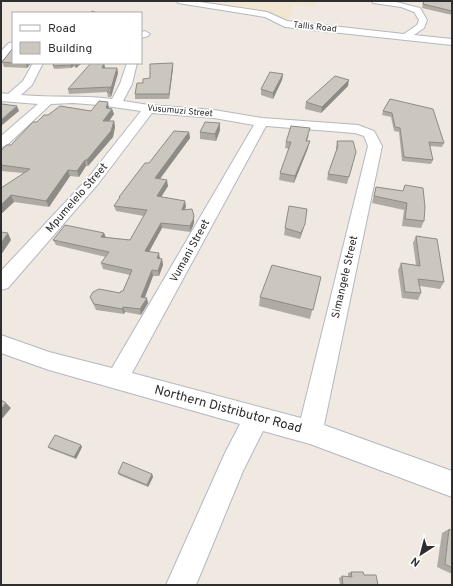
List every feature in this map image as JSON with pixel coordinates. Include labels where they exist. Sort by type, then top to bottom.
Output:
[{"type":"street","name":"Tallis Road","points":[[180,1],[267,15],[285,24],[452,42]]},
{"type":"street","points":[[376,1],[402,5],[417,10],[423,20],[421,26],[407,36]]},
{"type":"street","points":[[1,57],[12,46]]},
{"type":"street","points":[[6,97],[28,83],[38,64]]},
{"type":"street","points":[[115,104],[126,84],[132,64]]},
{"type":"street","name":"Vusumuzi Street","points":[[6,97],[48,102],[73,99],[149,109],[214,114],[262,122],[358,129]]},
{"type":"street","points":[[1,143],[48,102]]},
{"type":"street","name":"Mpumelelo Street","points":[[1,283],[93,181],[149,109]]},
{"type":"street","name":"Vumani Street","points":[[117,380],[262,122]]},
{"type":"street","name":"Simangele Street","points":[[310,432],[375,146],[369,134],[358,129]]},
{"type":"street","name":"Northern Distributor Road","points":[[1,344],[117,380],[310,432],[452,484]]},
{"type":"street","points":[[181,585],[234,462],[257,417]]},
{"type":"shaded area","points":[[193,1],[316,1],[316,7],[294,5],[288,22],[280,16],[260,11]]},
{"type":"building","points":[[424,1],[452,1],[452,11],[423,4]]},
{"type":"building","points":[[12,49],[12,63],[2,62]]},
{"type":"building","points":[[173,63],[169,94],[135,94],[137,83],[143,83],[143,79],[150,78],[150,64]]},
{"type":"building","points":[[54,64],[72,64],[71,65],[53,66]]},
{"type":"building","points":[[90,64],[104,64],[102,68],[117,68],[110,92],[107,92],[111,87],[68,89]]},
{"type":"building","points":[[270,72],[283,74],[273,93],[261,89]]},
{"type":"building","points":[[335,76],[349,80],[322,107],[306,102]]},
{"type":"building","points":[[390,99],[433,109],[444,143],[429,142],[433,160],[404,157],[400,128],[395,127],[392,113],[383,111]]},
{"type":"building","points":[[99,101],[108,102],[106,108],[112,109],[103,121],[114,121],[111,131],[77,171],[68,170],[46,201],[11,195],[1,205],[1,188],[30,169],[1,165],[1,151],[6,145],[11,145],[33,122],[37,122],[44,115],[48,115],[60,106],[91,111]]},
{"type":"building","points":[[2,104],[17,106],[1,120]]},
{"type":"building","points":[[205,122],[220,123],[215,134],[200,132]]},
{"type":"building","points":[[291,126],[310,128],[306,141],[310,141],[295,176],[280,173],[291,142],[286,142]]},
{"type":"building","points":[[174,131],[189,132],[155,178],[167,180],[157,196],[185,201],[182,210],[192,209],[194,216],[193,220],[190,226],[161,223],[145,251],[159,253],[157,258],[162,259],[158,271],[152,270],[141,297],[147,298],[140,309],[123,307],[122,309],[94,304],[90,297],[93,292],[99,289],[120,293],[123,291],[132,270],[101,263],[109,252],[53,240],[65,225],[104,233],[101,237],[130,240],[147,210],[114,206],[119,197],[145,163],[149,163]]},
{"type":"building","points":[[337,141],[353,141],[356,152],[349,177],[328,174],[338,146]]},
{"type":"building","points":[[405,185],[423,188],[425,207],[424,221],[405,219],[407,203],[374,196],[376,187],[403,191]]},
{"type":"building","points":[[289,206],[307,209],[305,224],[301,233],[285,228]]},
{"type":"building","points":[[1,232],[8,233],[1,243]]},
{"type":"building","points":[[416,236],[437,239],[444,282],[418,279],[421,293],[405,292],[401,263],[420,266]]},
{"type":"building","points":[[272,265],[321,277],[313,310],[260,297]]},
{"type":"building","points":[[1,400],[6,403],[1,409]]},
{"type":"building","points":[[55,435],[81,445],[74,457],[48,447]]},
{"type":"building","points":[[123,462],[152,474],[147,485],[118,473]]},
{"type":"building","points":[[449,529],[452,531],[452,568],[445,564]]},
{"type":"building","points":[[351,572],[363,572],[364,575],[376,575],[378,585],[343,585],[342,576],[352,577]]}]
